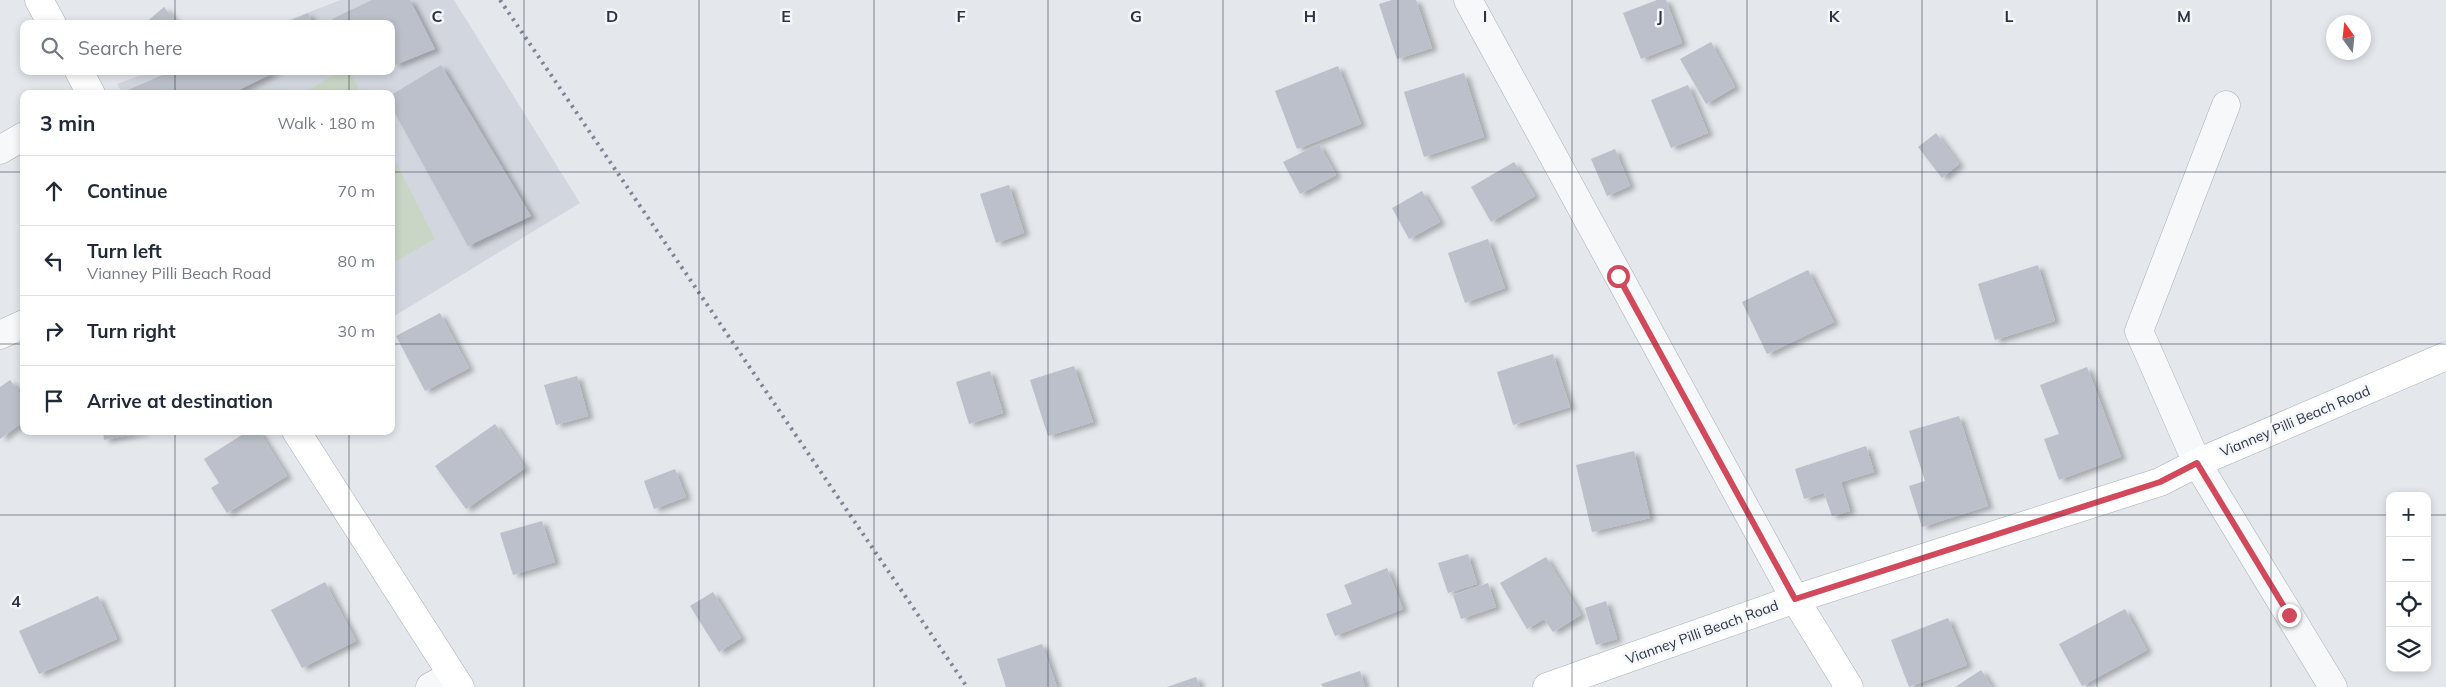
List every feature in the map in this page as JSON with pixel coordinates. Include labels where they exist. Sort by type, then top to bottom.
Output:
[{"type":"street","points":[[39,0],[50,20]]},
{"type":"street","points":[[1468,0],[1795,599],[1849,687]]},
{"type":"street","points":[[80,75],[89,90]]},
{"type":"street","points":[[2226,105],[2140,331],[2197,463],[2333,687]]},
{"type":"street","points":[[0,150],[20,138]]},
{"type":"street","points":[[0,335],[20,326]]},
{"type":"street","name":"Vianney Pilli Beach Road","points":[[1547,687],[1795,599],[2160,482],[2197,463],[2446,356]]},
{"type":"street","points":[[298,435],[447,683]]},
{"type":"shaded area","points":[[341,0],[454,0],[580,203],[395,316],[395,90],[121,90],[117,84],[141,75],[395,75],[395,20],[288,20]]},
{"type":"green space","points":[[334,75],[352,75],[359,90],[309,90]]},
{"type":"green space","points":[[395,161],[435,239],[395,262]]},
{"type":"building","points":[[372,0],[410,0],[435,49],[395,65],[395,20],[332,19]]},
{"type":"building","points":[[1392,0],[1416,0],[1432,48],[1397,59],[1379,4]]},
{"type":"building","points":[[1657,0],[1666,0],[1682,43],[1641,59],[1623,13]]},
{"type":"building","points":[[164,7],[175,20],[149,20]]},
{"type":"building","points":[[308,13],[311,20],[292,20]]},
{"type":"building","points":[[1711,42],[1735,87],[1706,104],[1680,59]]},
{"type":"building","points":[[441,65],[531,216],[468,246],[395,113],[395,93]]},
{"type":"building","points":[[1338,66],[1361,124],[1297,149],[1275,91]]},
{"type":"building","points":[[1464,73],[1484,137],[1424,157],[1404,92]]},
{"type":"building","points":[[163,75],[269,75],[239,90],[130,89]]},
{"type":"building","points":[[1688,85],[1708,133],[1671,148],[1651,100]]},
{"type":"building","points":[[1936,133],[1959,164],[1942,178],[1918,147]]},
{"type":"building","points":[[1319,144],[1336,175],[1300,194],[1283,162]]},
{"type":"building","points":[[1615,149],[1630,186],[1607,196],[1591,159]]},
{"type":"building","points":[[1514,162],[1535,196],[1491,222],[1471,187]]},
{"type":"building","points":[[1009,185],[1024,233],[996,243],[980,194]]},
{"type":"building","points":[[1422,191],[1440,222],[1409,239],[1392,208]]},
{"type":"building","points":[[1488,239],[1505,288],[1465,303],[1448,253]]},
{"type":"building","points":[[2038,265],[2055,321],[1995,340],[1978,284]]},
{"type":"building","points":[[1808,270],[1834,322],[1767,354],[1742,302]]},
{"type":"building","points":[[440,313],[469,368],[425,391],[396,336]]},
{"type":"building","points":[[1553,354],[1570,407],[1513,425],[1497,372]]},
{"type":"building","points":[[1074,366],[1093,422],[1048,436],[1030,380]]},
{"type":"building","points":[[2087,367],[2121,457],[2059,480],[2044,439],[2059,434],[2040,385]]},
{"type":"building","points":[[990,371],[1003,413],[969,424],[956,382]]},
{"type":"building","points":[[577,376],[588,416],[556,425],[544,385]]},
{"type":"building","points":[[10,380],[20,394],[20,424],[0,439],[0,387]]},
{"type":"building","points":[[1959,416],[1988,506],[1922,527],[1909,486],[1925,481],[1909,431]]},
{"type":"building","points":[[495,424],[525,468],[466,509],[435,466]]},
{"type":"building","points":[[103,435],[129,435],[104,440]]},
{"type":"building","points":[[242,435],[261,435],[287,476],[227,513],[211,488],[219,483],[204,459]]},
{"type":"building","points":[[1866,446],[1874,472],[1841,482],[1850,511],[1832,516],[1824,493],[1804,499],[1795,469]]},
{"type":"building","points":[[1634,451],[1650,518],[1592,532],[1576,465]]},
{"type":"building","points":[[675,469],[686,497],[654,509],[644,481]]},
{"type":"building","points":[[542,521],[555,562],[513,575],[500,533]]},
{"type":"building","points":[[1468,554],[1477,584],[1448,593],[1438,563]]},
{"type":"building","points":[[1546,557],[1581,615],[1553,632],[1544,619],[1527,629],[1500,583]]},
{"type":"building","points":[[1387,568],[1403,609],[1335,636],[1326,614],[1352,604],[1344,585]]},
{"type":"building","points":[[325,582],[356,641],[302,668],[271,610]]},
{"type":"building","points":[[1488,583],[1496,607],[1461,619],[1453,595]]},
{"type":"building","points":[[713,592],[741,638],[719,652],[690,606]]},
{"type":"building","points":[[98,596],[117,639],[39,674],[19,631]]},
{"type":"building","points":[[1606,601],[1617,639],[1596,645],[1585,608]]},
{"type":"building","points":[[2125,609],[2147,650],[2082,686],[2059,644]]},
{"type":"building","points":[[1948,618],[1967,665],[1909,687],[1891,640]]},
{"type":"building","points":[[1042,644],[1057,687],[1006,687],[997,659]]},
{"type":"building","points":[[1981,670],[1992,687],[1955,687]]},
{"type":"building","points":[[1360,671],[1365,687],[1323,687],[1321,684]]},
{"type":"building","points":[[1196,677],[1200,687],[1167,687]]},
{"type":"railway","points":[[500,0],[967,687]]},
{"type":"route","points":[[1618,276],[1795,599],[2160,482],[2197,463],[2289,615]]}]
